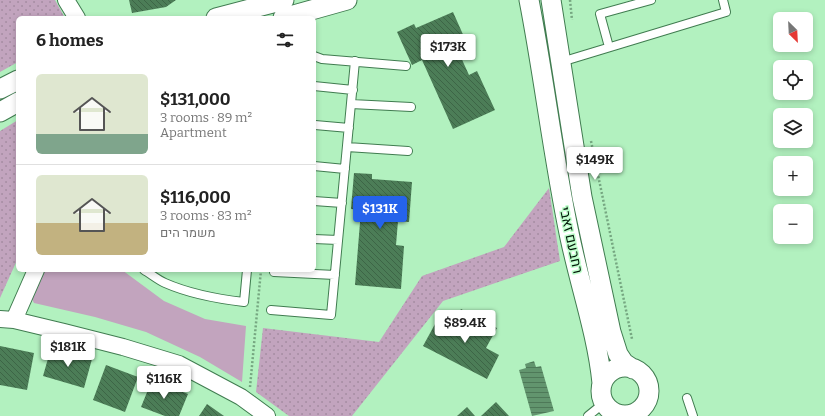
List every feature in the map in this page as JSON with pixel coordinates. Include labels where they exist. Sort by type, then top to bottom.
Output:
[{"type":"street","points":[[245,16],[289,13],[347,0]]},
{"type":"street","name":"רחבעם זאבי","points":[[529,0],[560,187],[569,234],[598,355],[602,384]]},
{"type":"street","name":"רחבעם זאבי","points":[[551,0],[582,197],[614,344],[624,363],[633,369]]},
{"type":"street","points":[[0,89],[16,81]]},
{"type":"street","points":[[0,112],[16,103]]},
{"type":"street","points":[[35,272],[7,320],[123,347],[179,364],[241,397],[267,416]]},
{"type":"street","points":[[621,368],[633,369],[644,378],[647,384],[647,398],[643,410],[632,414],[616,414],[609,410],[601,397],[602,384],[609,373],[615,370],[621,368]]},
{"type":"lane","points":[[609,47],[600,14],[652,0]]},
{"type":"lane","points":[[560,62],[726,12],[723,0]]},
{"type":"lane","points":[[316,57],[322,59],[406,66]]},
{"type":"lane","points":[[271,310],[331,315],[355,61]]},
{"type":"lane","points":[[316,86],[353,90]]},
{"type":"lane","points":[[351,104],[411,107]]},
{"type":"lane","points":[[316,125],[349,128]]},
{"type":"lane","points":[[347,147],[408,151]]},
{"type":"lane","points":[[316,166],[345,169]]},
{"type":"lane","points":[[316,200],[342,203]]},
{"type":"lane","points":[[316,238],[338,240]]},
{"type":"lane","points":[[147,272],[165,283],[188,291],[220,299],[244,302],[247,272]]},
{"type":"lane","points":[[274,272],[335,275]]},
{"type":"lane","points":[[687,398],[693,416]]},
{"type":"lane","points":[[588,416],[609,410]]},
{"type":"path","points":[[570,0],[572,22]]},
{"type":"path","points":[[591,140],[632,339],[625,341]]},
{"type":"path","points":[[249,403],[261,272]]},
{"type":"shaded area","points":[[0,0],[55,0],[64,16],[16,16],[16,63],[0,72]]},
{"type":"shaded area","points":[[16,121],[16,262],[0,298],[0,131]]},
{"type":"shaded area","points":[[549,188],[560,261],[443,301],[352,416],[289,416],[256,392],[263,328],[379,342],[422,276],[504,247]]},
{"type":"shaded area","points":[[43,272],[125,272],[164,301],[205,319],[246,326],[242,382],[200,357],[146,332],[95,317],[34,303],[31,297]]},
{"type":"shaded area","points":[[534,361],[536,367],[541,366],[554,411],[532,416],[519,370],[526,368],[525,364]]},
{"type":"building","points":[[129,0],[176,0],[166,7],[132,13]]},
{"type":"building","points":[[453,12],[469,48],[459,53],[469,75],[477,71],[495,110],[453,129],[422,60],[412,65],[397,32],[414,24],[416,28]]},
{"type":"building","points":[[354,173],[372,174],[372,179],[412,182],[409,222],[398,221],[396,245],[404,246],[401,289],[355,285],[361,210],[351,209]]},
{"type":"building","points":[[461,309],[497,328],[486,348],[499,355],[487,379],[423,346],[435,324],[450,331]]},
{"type":"building","points":[[0,346],[34,353],[27,390],[0,385]]},
{"type":"building","points":[[51,348],[92,359],[84,388],[43,376]]},
{"type":"building","points":[[106,365],[138,377],[125,412],[93,400]]},
{"type":"building","points":[[152,380],[188,394],[179,416],[165,416],[141,407]]},
{"type":"building","points":[[496,402],[509,416],[481,416]]},
{"type":"building","points":[[207,404],[224,416],[199,416]]},
{"type":"building","points":[[467,407],[475,416],[457,416]]}]
